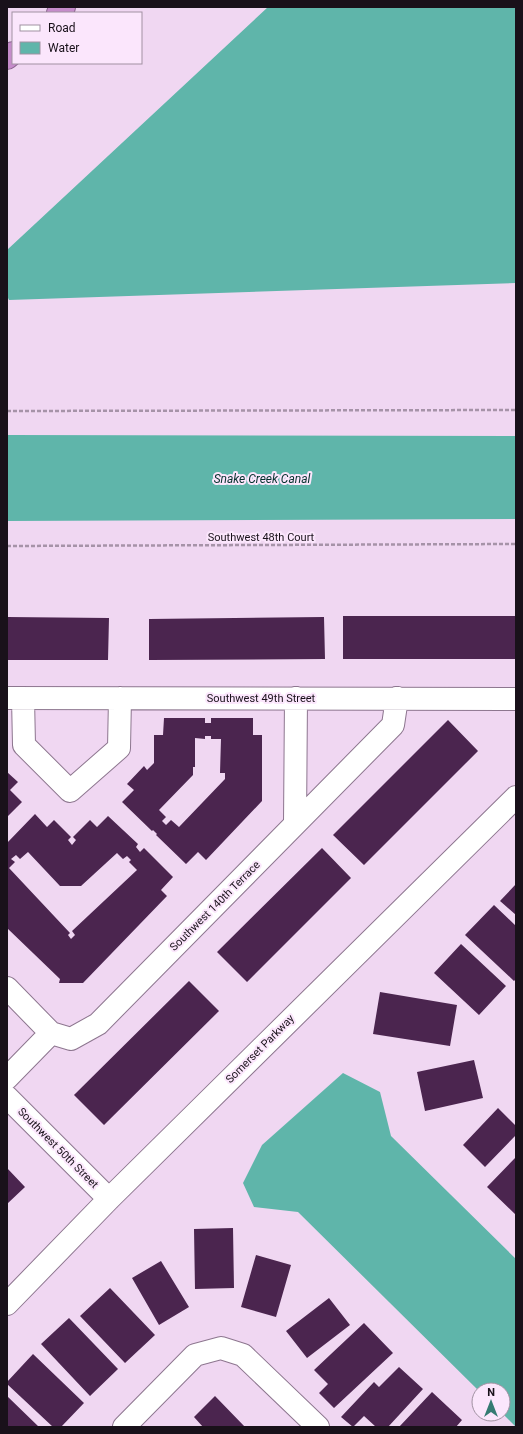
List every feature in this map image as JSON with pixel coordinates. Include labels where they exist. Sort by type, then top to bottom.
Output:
[{"type":"street","name":"Southwest 49th Street","points":[[15,698],[516,699]]},
{"type":"street","points":[[15,698],[24,745],[70,792],[119,748],[120,698]]},
{"type":"street","points":[[295,824],[296,698]]},
{"type":"street","name":"Southwest 140th Terrace","points":[[51,1033],[71,1039],[98,1024],[393,724],[397,698]]},
{"type":"street","name":"Somerset Parkway","points":[[7,1304],[109,1199],[516,797]]},
{"type":"street","points":[[7,988],[51,1033],[7,1078]]},
{"type":"street","name":"Southwest 50th Street","points":[[7,1097],[109,1199]]},
{"type":"street","points":[[124,1427],[196,1355],[221,1348],[243,1355],[318,1427]]},
{"type":"path","points":[[7,411],[516,410]]},
{"type":"path","name":"Southwest 48th Court","points":[[7,546],[516,544]]},
{"type":"water","points":[[268,7],[516,7],[516,283],[9,300],[7,296],[7,250]]},
{"type":"water","name":"Snake Creek Canal","points":[[7,435],[516,436],[516,519],[7,521]]},
{"type":"water","points":[[343,1073],[380,1092],[391,1136],[516,1259],[516,1427],[511,1422],[511,1382],[471,1383],[298,1212],[254,1207],[243,1183],[262,1145]]},
{"type":"building","points":[[343,616],[516,616],[516,659],[343,659]]},
{"type":"building","points":[[7,617],[109,618],[108,660],[7,660]]},
{"type":"building","points":[[324,617],[325,659],[149,660],[149,619]]},
{"type":"building","points":[[164,718],[205,718],[205,723],[211,723],[211,718],[253,718],[253,735],[262,735],[262,801],[206,860],[198,852],[186,864],[156,835],[157,834],[153,830],[152,831],[122,802],[134,790],[127,784],[144,766],[147,770],[154,763],[154,735],[163,735]],"holes":[[[205,736],[211,736],[211,739],[221,739],[220,773],[225,773],[225,779],[179,827],[171,820],[166,825],[162,821],[166,817],[159,810],[193,775],[193,767],[195,767],[195,738],[205,739]]]},
{"type":"building","points":[[448,720],[478,751],[364,865],[333,835]]},
{"type":"building","points":[[7,772],[18,782],[10,790],[22,802],[7,817]]},
{"type":"building","points":[[35,814],[47,827],[54,820],[71,837],[68,840],[72,845],[76,840],[73,837],[90,820],[97,827],[108,816],[138,844],[136,847],[140,852],[144,848],[173,877],[161,890],[167,896],[83,983],[59,983],[60,979],[7,928],[7,843]],"holes":[[[28,852],[60,886],[81,886],[117,853],[123,859],[127,856],[131,860],[129,862],[137,870],[72,931],[75,935],[71,939],[68,935],[70,933],[9,868],[15,862],[11,859],[16,855],[20,859]]]},
{"type":"building","points":[[322,848],[351,878],[247,982],[217,952]]},
{"type":"building","points":[[516,884],[516,915],[500,901]]},
{"type":"building","points":[[494,905],[516,926],[516,979],[514,981],[465,935]]},
{"type":"building","points":[[461,944],[506,986],[479,1015],[434,973]]},
{"type":"building","points":[[189,981],[219,1011],[104,1125],[74,1095]]},
{"type":"building","points":[[380,992],[457,1005],[450,1046],[373,1034]]},
{"type":"building","points":[[474,1060],[483,1098],[425,1111],[417,1072]]},
{"type":"building","points":[[498,1108],[516,1126],[516,1135],[485,1167],[463,1145]]},
{"type":"building","points":[[516,1157],[516,1215],[487,1187]]},
{"type":"building","points":[[7,1168],[25,1187],[7,1204]]},
{"type":"building","points":[[233,1228],[234,1288],[195,1289],[194,1229]]},
{"type":"building","points":[[256,1255],[291,1265],[276,1317],[241,1307]]},
{"type":"building","points":[[161,1261],[189,1307],[159,1325],[132,1278]]},
{"type":"building","points":[[110,1288],[155,1335],[125,1363],[80,1316]]},
{"type":"building","points":[[329,1298],[350,1325],[307,1358],[286,1331]]},
{"type":"building","points":[[69,1318],[118,1369],[90,1396],[41,1344]]},
{"type":"building","points":[[364,1323],[393,1353],[334,1408],[319,1393],[328,1384],[314,1370]]},
{"type":"building","points":[[33,1354],[84,1403],[61,1427],[53,1427],[7,1384],[7,1382]]},
{"type":"building","points":[[399,1367],[423,1389],[388,1427],[376,1427],[364,1416],[353,1427],[341,1417],[374,1382],[379,1387]]},
{"type":"building","points":[[432,1392],[462,1420],[456,1427],[399,1427]]},
{"type":"building","points":[[7,1396],[39,1427],[7,1427]]},
{"type":"building","points":[[215,1396],[245,1427],[203,1427],[194,1417]]}]
